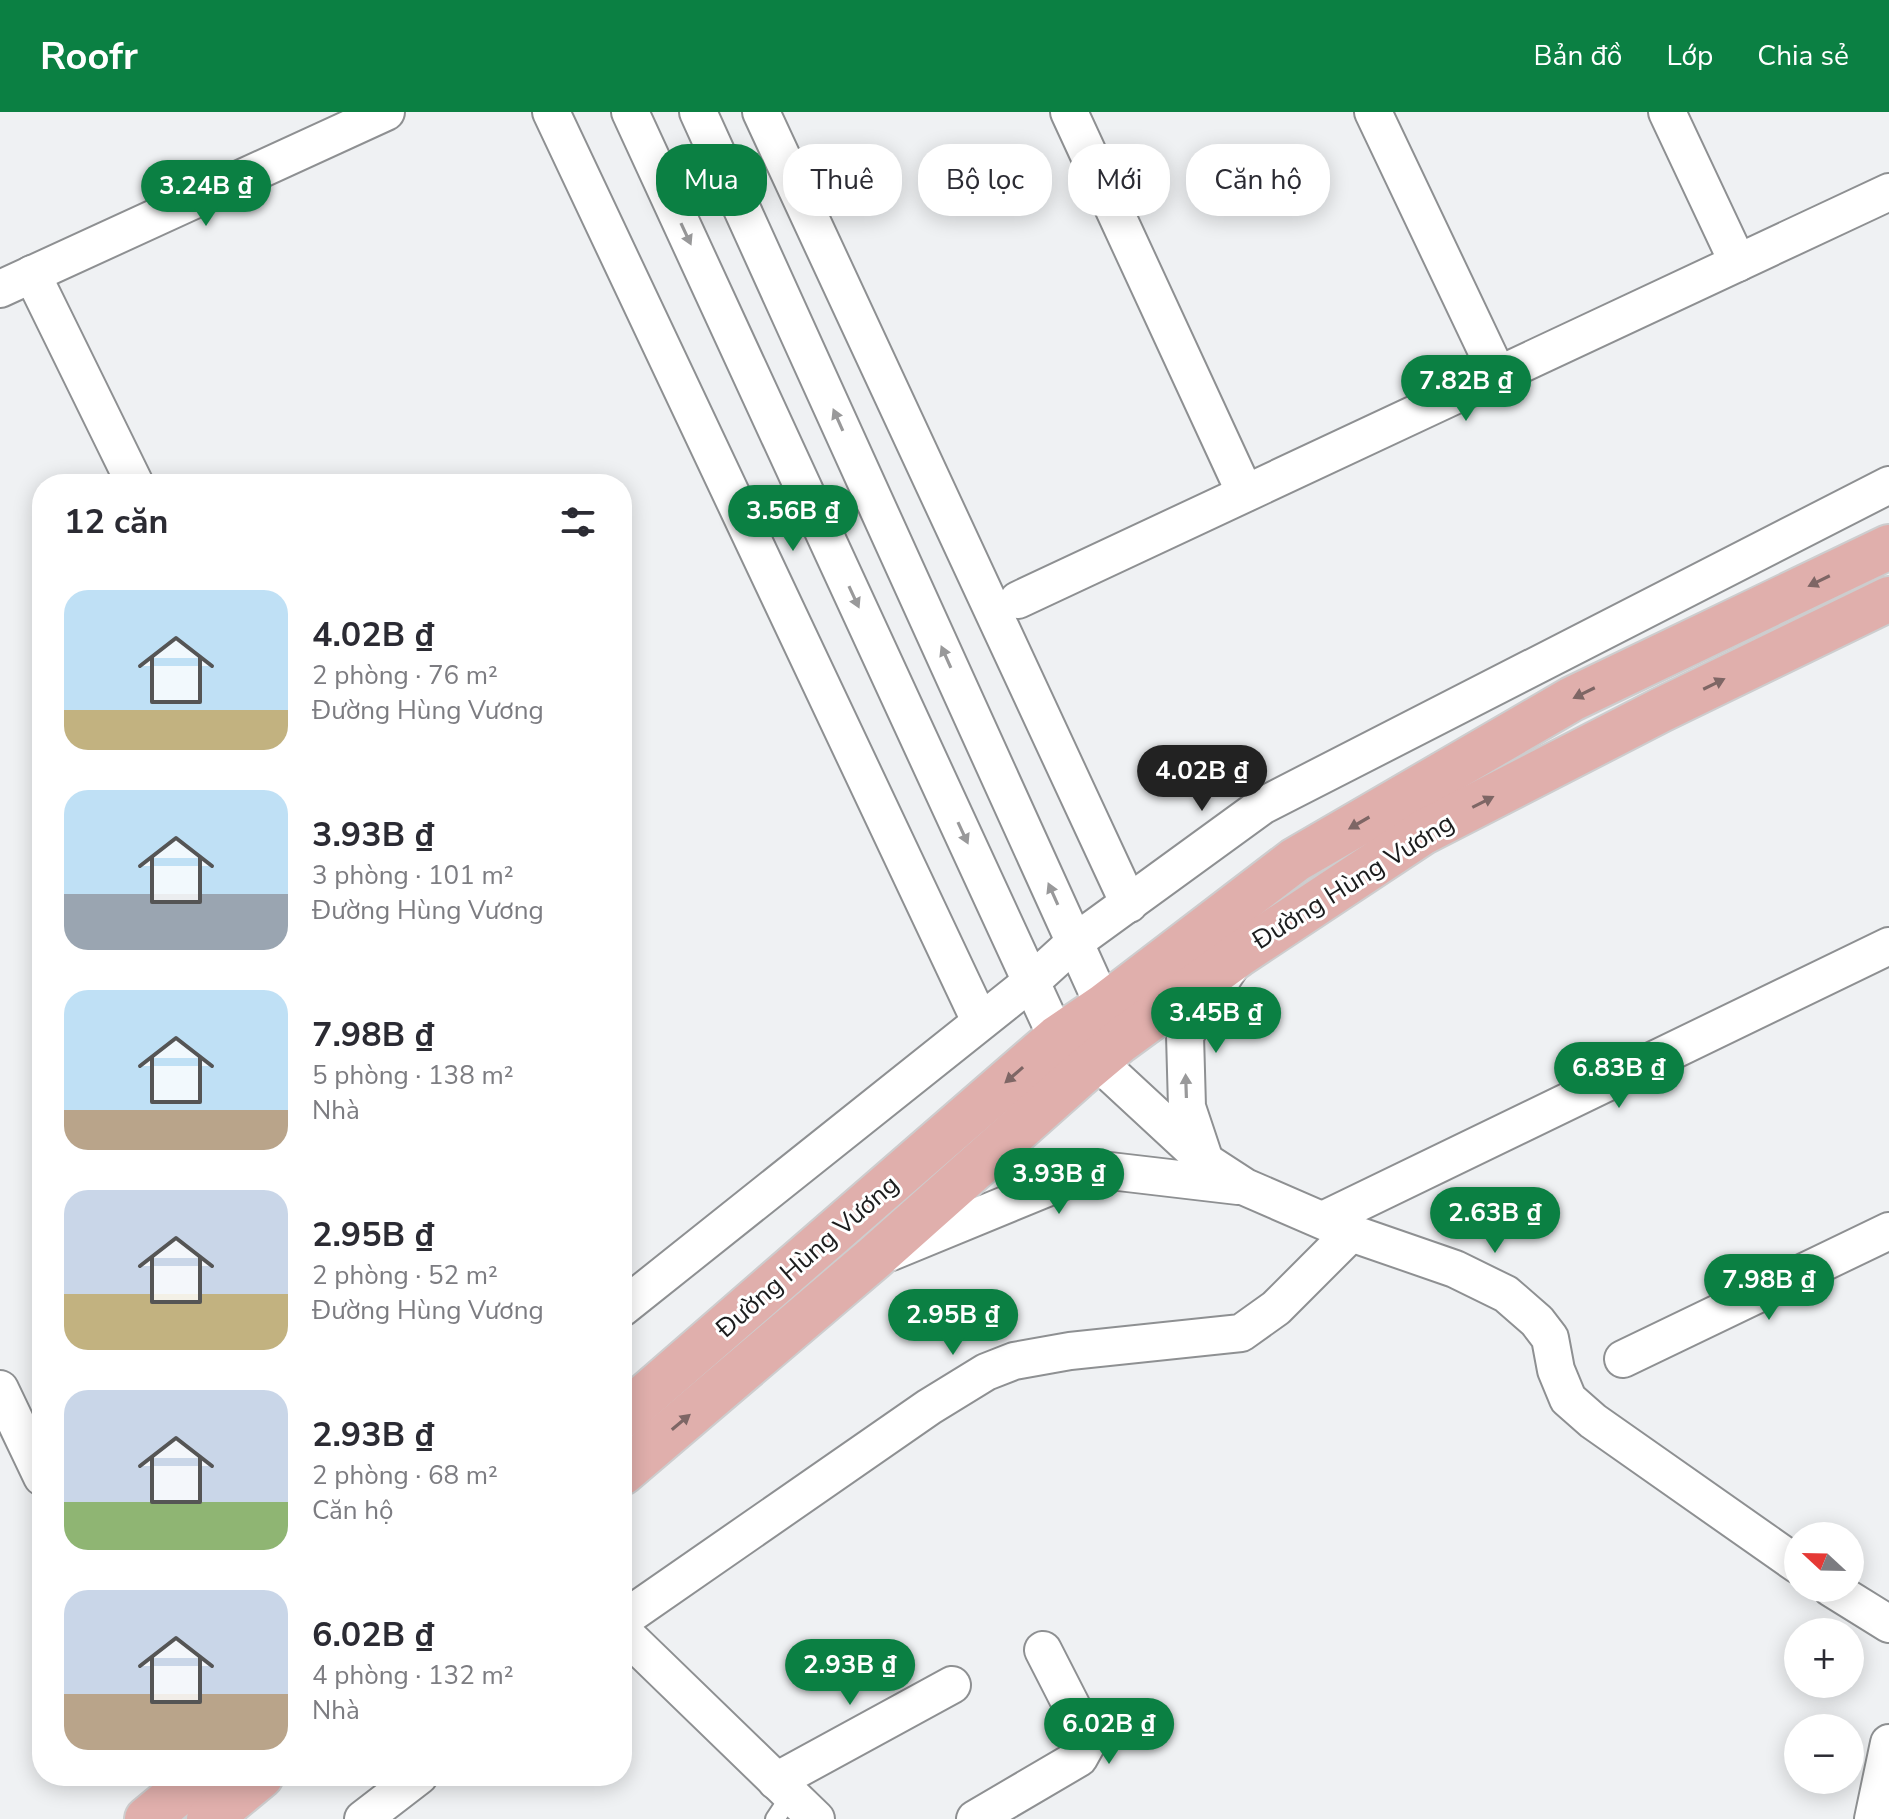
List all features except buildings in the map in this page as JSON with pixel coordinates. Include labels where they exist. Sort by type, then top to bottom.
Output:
[{"type":"main road","name":"Đường Hùng Vương","points":[[632,1464],[874,1258],[1308,852],[1572,699],[1889,547]]},
{"type":"main road","name":"Đường Hùng Vương","points":[[632,1407],[1057,1038],[1099,1047],[1422,833],[1661,710],[1889,599]]},
{"type":"main road","points":[[147,1819],[187,1786]]},
{"type":"main road","points":[[209,1819],[249,1786]]},
{"type":"street","points":[[0,289],[386,112]]},
{"type":"street","points":[[551,112],[980,1021]]},
{"type":"street","points":[[630,112],[1057,1038]]},
{"type":"street","points":[[698,112],[1075,942],[1099,1047],[1205,1161],[1245,1187],[1337,1226],[1440,1263],[1506,1294],[1537,1321],[1550,1338],[1556,1370],[1568,1399],[1593,1421],[1784,1555]]},
{"type":"street","points":[[761,112],[1129,904]]},
{"type":"street","points":[[1069,112],[1245,493]]},
{"type":"street","points":[[1373,112],[1498,375]]},
{"type":"street","points":[[1667,112],[1738,263]]},
{"type":"street","points":[[1018,600],[1889,192]]},
{"type":"street","points":[[32,274],[130,474]]},
{"type":"street","points":[[632,1300],[1031,982],[1075,942],[1262,806],[1889,485]]},
{"type":"street","points":[[632,1613],[929,1407],[986,1372],[1014,1361],[1070,1351],[1241,1333],[1276,1308],[1337,1226],[1889,946]]},
{"type":"street","points":[[1205,1161],[1187,1107],[1185,1035],[1238,955]]},
{"type":"street","points":[[874,1258],[1093,1169],[1245,1187]]},
{"type":"street","points":[[1623,1359],[1889,1231]]},
{"type":"street","points":[[0,1389],[32,1456]]},
{"type":"street","points":[[1854,1602],[1889,1624]]},
{"type":"street","points":[[632,1641],[790,1804],[952,1685]]},
{"type":"street","points":[[975,1819],[1079,1758],[1089,1740],[1043,1650]]},
{"type":"street","points":[[1873,1819],[1889,1743]]},
{"type":"street","points":[[363,1819],[406,1786]]}]
